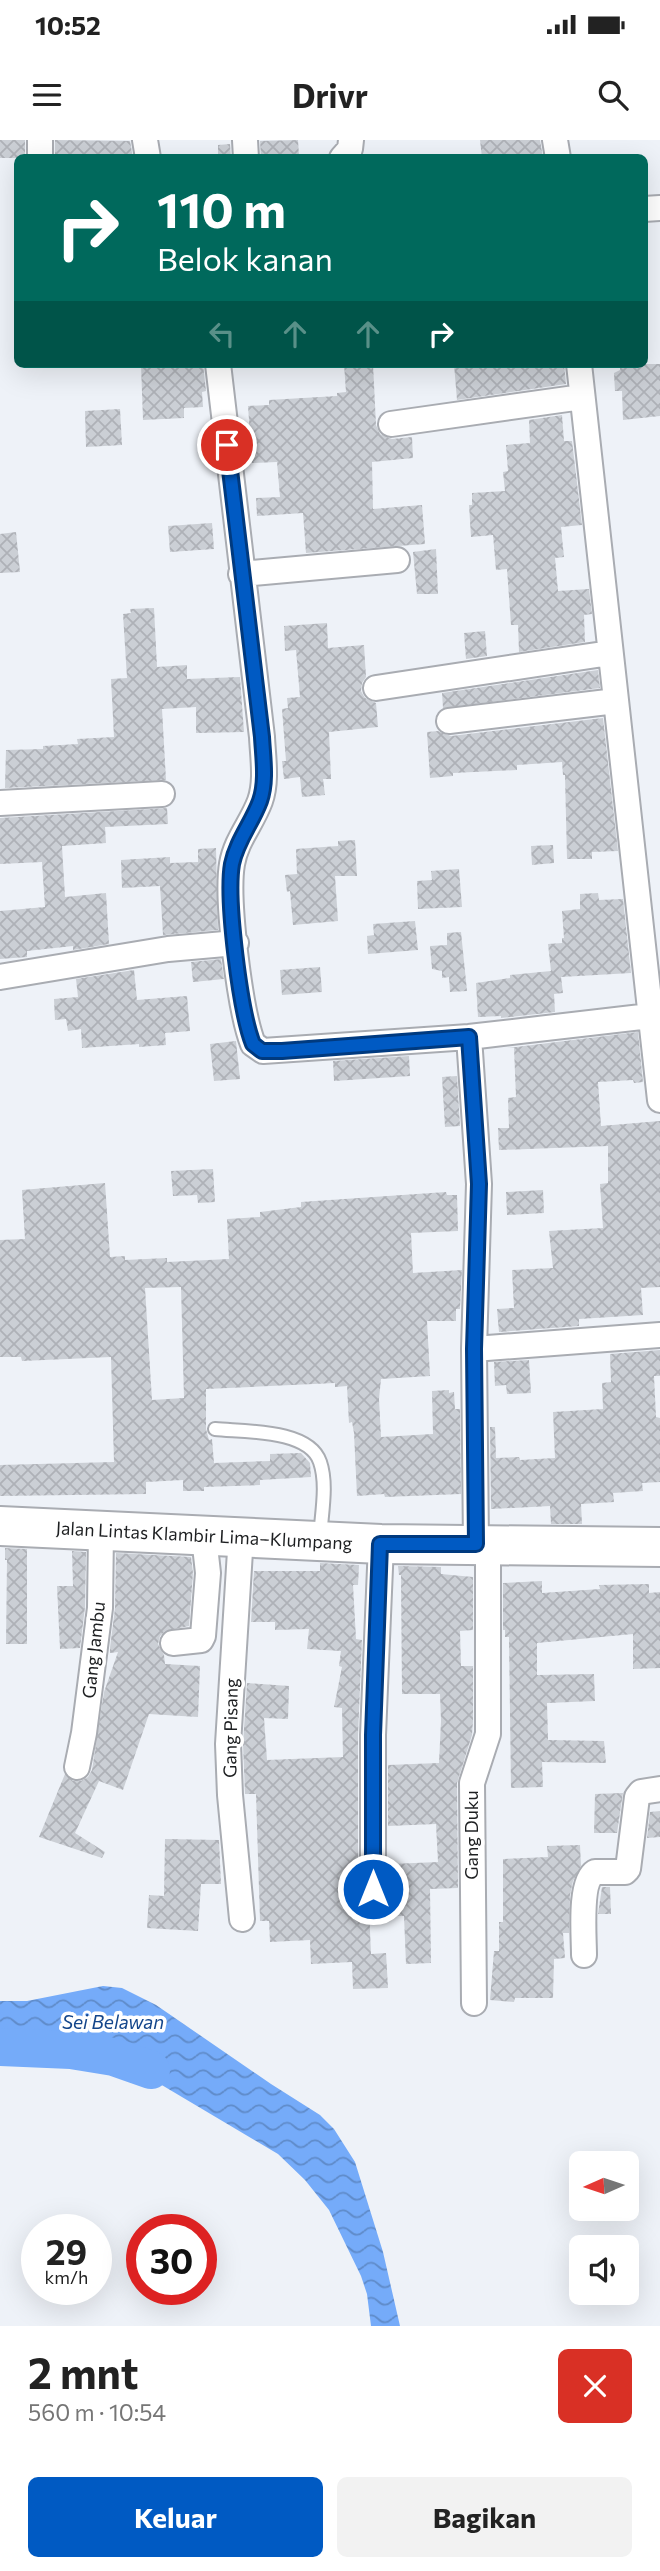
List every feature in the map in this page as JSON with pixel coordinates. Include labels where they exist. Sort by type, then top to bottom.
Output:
[{"type":"main road","name":"Jalan Lintas Klambir Lima–Klumpang","points":[[0,1526],[380,1544],[660,1547]]},
{"type":"street","points":[[218,368],[262,737],[264,778],[261,798],[238,842],[232,866],[232,910],[248,1034],[253,1044],[258,1049],[282,1051],[469,1037],[650,1016]]},
{"type":"street","points":[[579,368],[616,701],[648,876],[650,1016],[657,1043],[660,1100]]},
{"type":"street","points":[[391,424],[582,397]]},
{"type":"street","points":[[241,575],[397,559]]},
{"type":"street","points":[[376,688],[610,653]]},
{"type":"street","points":[[449,721],[616,701]]},
{"type":"street","points":[[0,803],[162,793]]},
{"type":"street","points":[[0,977],[167,949],[236,943]]},
{"type":"street","name":"Gang Duku","points":[[469,1037],[479,1184],[474,1349],[488,1734],[472,1783],[474,2003]]},
{"type":"street","points":[[474,1349],[660,1335]]},
{"type":"street","name":"Gang Jambu","points":[[77,1767],[100,1608],[101,1531]]},
{"type":"street","points":[[173,1643],[197,1641],[203,1636],[208,1573],[218,1538]]},
{"type":"street","name":"Gang Pisang","points":[[218,1538],[240,1551],[228,1744],[242,1919]]},
{"type":"street","points":[[373,1889],[373,1735],[380,1544]]},
{"type":"street","points":[[584,1955],[588,1878],[594,1872],[625,1871],[628,1868],[637,1797],[641,1792],[660,1789]]},
{"type":"lane","points":[[215,1429],[291,1437],[315,1453],[320,1462],[323,1481],[320,1541]]},
{"type":"water","name":"Sei Belawan","points":[[103,1986],[122,1988],[156,2005],[320,2115],[334,2129],[355,2162],[383,2252],[400,2326],[371,2326],[367,2294],[361,2276],[329,2210],[305,2180],[278,2154],[155,2081],[103,2056],[68,2045],[0,2038],[0,2001],[27,2001]]},
{"type":"building","points":[[0,140],[25,140],[25,154],[14,154],[14,158],[0,158]]},
{"type":"building","points":[[55,140],[130,141],[132,154],[55,154]]},
{"type":"building","points":[[298,140],[299,154],[261,154],[260,141]]},
{"type":"building","points":[[480,140],[540,140],[542,154],[482,154]]},
{"type":"building","points":[[230,144],[231,154],[218,154],[218,145]]},
{"type":"building","points":[[648,364],[660,364],[660,416],[623,420],[622,391],[615,391],[614,373],[648,368]]},
{"type":"building","points":[[141,368],[203,368],[206,391],[202,392],[203,407],[184,408],[184,418],[143,420]]},
{"type":"building","points":[[344,368],[373,368],[376,425],[380,434],[392,439],[412,437],[413,458],[372,462],[373,509],[422,505],[425,544],[306,553],[303,513],[257,516],[256,498],[280,497],[277,462],[252,463],[248,406],[269,405],[269,400],[337,396],[337,393],[346,392]]},
{"type":"building","points":[[454,368],[564,368],[566,384],[457,400]]},
{"type":"building","points":[[120,409],[122,445],[86,447],[85,411]]},
{"type":"building","points":[[562,415],[564,441],[572,441],[582,525],[561,527],[564,557],[555,558],[558,591],[589,589],[592,614],[584,615],[585,642],[519,652],[518,625],[511,625],[507,569],[496,570],[493,535],[471,537],[469,505],[472,505],[472,493],[505,491],[503,472],[508,471],[506,445],[530,443],[529,420]]},
{"type":"building","points":[[212,523],[214,549],[170,552],[168,526]]},
{"type":"building","points":[[16,532],[20,572],[0,573],[0,534]]},
{"type":"building","points":[[436,549],[438,594],[417,594],[413,552]]},
{"type":"building","points":[[154,608],[157,667],[187,665],[187,679],[240,677],[244,732],[196,733],[196,707],[162,709],[166,780],[5,788],[6,750],[43,749],[43,746],[78,744],[77,739],[114,737],[111,679],[127,678],[123,614],[131,613],[130,609]]},
{"type":"building","points":[[327,623],[328,648],[364,645],[366,677],[361,691],[365,698],[376,703],[378,727],[329,732],[331,779],[323,779],[325,795],[302,797],[300,777],[284,779],[282,761],[286,761],[282,709],[288,708],[287,698],[300,697],[296,650],[285,651],[284,626]]},
{"type":"building","points":[[485,631],[487,656],[466,659],[464,633]]},
{"type":"building","points":[[598,670],[600,688],[443,708],[442,693]]},
{"type":"building","points":[[603,718],[618,851],[592,852],[592,859],[567,859],[565,775],[562,762],[517,765],[517,770],[453,773],[453,776],[430,778],[427,732],[438,731],[451,736]]},
{"type":"building","points":[[167,808],[168,824],[105,827],[106,843],[62,846],[65,897],[106,893],[109,944],[73,950],[73,946],[27,951],[27,957],[0,959],[0,911],[45,907],[42,862],[0,864],[0,818]]},
{"type":"building","points":[[355,840],[357,876],[335,876],[338,921],[293,925],[290,891],[287,892],[285,875],[297,874],[296,849],[338,846],[338,841]]},
{"type":"building","points":[[553,845],[554,863],[532,865],[531,846]]},
{"type":"building","points":[[216,848],[218,930],[163,935],[160,886],[122,888],[121,860],[170,857],[170,863],[198,862],[198,849]]},
{"type":"building","points":[[459,869],[462,907],[418,909],[417,881],[432,880],[431,871]]},
{"type":"building","points":[[598,893],[599,900],[623,899],[631,973],[561,977],[563,993],[554,994],[555,1012],[501,1018],[478,1017],[476,983],[510,978],[510,975],[551,971],[548,944],[562,943],[562,911],[580,909],[580,894]]},
{"type":"building","points":[[415,921],[418,950],[368,954],[367,936],[374,935],[373,924]]},
{"type":"building","points":[[461,932],[467,991],[450,992],[449,977],[442,978],[442,971],[432,969],[430,946],[447,945],[447,933]]},
{"type":"building","points":[[221,959],[224,979],[193,982],[191,962]]},
{"type":"building","points":[[320,967],[322,992],[282,995],[280,970]]},
{"type":"building","points":[[134,970],[137,1000],[187,996],[190,1031],[165,1033],[166,1045],[82,1048],[81,1029],[68,1031],[66,1019],[55,1020],[54,999],[78,997],[76,979]]},
{"type":"building","points":[[638,1032],[643,1082],[598,1082],[601,1126],[660,1121],[660,1287],[641,1288],[643,1315],[579,1319],[579,1326],[499,1332],[497,1309],[514,1308],[512,1270],[553,1268],[549,1231],[603,1228],[600,1184],[608,1183],[608,1146],[499,1150],[498,1128],[509,1128],[508,1098],[516,1097],[514,1048],[507,1048]]},
{"type":"building","points":[[236,1041],[240,1079],[214,1081],[210,1044]]},
{"type":"building","points":[[409,1056],[410,1076],[334,1081],[333,1061]]},
{"type":"building","points":[[457,1076],[460,1126],[445,1127],[442,1077]]},
{"type":"building","points":[[213,1169],[215,1202],[198,1203],[197,1195],[173,1196],[171,1171]]},
{"type":"building","points":[[105,1183],[110,1257],[125,1256],[125,1260],[167,1258],[167,1262],[229,1259],[227,1219],[260,1217],[260,1212],[301,1207],[301,1202],[446,1192],[447,1195],[457,1195],[458,1231],[411,1233],[413,1273],[462,1270],[460,1309],[456,1309],[456,1321],[427,1321],[430,1376],[381,1379],[379,1399],[381,1437],[433,1434],[432,1391],[454,1392],[455,1409],[460,1409],[461,1494],[357,1496],[354,1433],[352,1422],[349,1423],[347,1386],[335,1387],[335,1383],[206,1389],[206,1429],[209,1440],[212,1439],[214,1463],[270,1461],[270,1454],[301,1453],[310,1463],[311,1477],[260,1480],[260,1485],[204,1487],[204,1491],[183,1491],[183,1480],[146,1482],[146,1494],[0,1496],[0,1465],[114,1462],[111,1357],[22,1361],[21,1357],[0,1357],[0,1240],[25,1239],[22,1190]],"holes":[[[181,1287],[184,1398],[152,1400],[145,1288]]]},
{"type":"building","points":[[543,1190],[544,1213],[507,1215],[506,1192]]},
{"type":"building","points":[[660,1350],[660,1376],[654,1376],[656,1417],[660,1418],[660,1482],[642,1483],[643,1491],[613,1493],[614,1502],[581,1504],[582,1524],[551,1524],[550,1506],[491,1509],[490,1427],[495,1427],[496,1458],[555,1458],[553,1412],[603,1409],[602,1383],[611,1382],[610,1354]]},
{"type":"building","points":[[529,1360],[531,1393],[507,1394],[506,1385],[495,1386],[494,1362]]},
{"type":"building","points":[[5,1548],[27,1549],[27,1644],[6,1644]]},
{"type":"building","points":[[72,1551],[86,1552],[85,1607],[80,1648],[60,1649],[57,1586],[73,1586]]},
{"type":"building","points":[[116,1553],[191,1557],[193,1573],[189,1626],[165,1631],[158,1644],[165,1664],[200,1666],[198,1717],[149,1714],[123,1790],[99,1781],[75,1833],[105,1852],[102,1858],[39,1837],[65,1774],[73,1781],[81,1781],[88,1777],[92,1770],[104,1692],[118,1652],[110,1653],[115,1608]]},
{"type":"building","points":[[320,1563],[359,1565],[358,1585],[353,1585],[356,1639],[362,1640],[358,1735],[358,1873],[343,1874],[345,1908],[369,1907],[371,1954],[386,1953],[388,1988],[353,1989],[352,1962],[311,1964],[310,1940],[270,1942],[269,1921],[260,1921],[256,1794],[245,1794],[243,1744],[247,1683],[289,1686],[288,1719],[264,1718],[267,1760],[343,1757],[342,1708],[334,1707],[342,1667],[339,1666],[341,1651],[307,1649],[309,1629],[275,1630],[275,1622],[251,1622],[254,1571],[320,1571]]},
{"type":"building","points":[[398,1566],[441,1567],[441,1574],[473,1577],[473,1630],[460,1631],[461,1666],[473,1666],[473,1721],[472,1735],[457,1783],[458,1888],[430,1889],[431,1963],[406,1964],[404,1916],[394,1916],[391,1864],[438,1862],[436,1824],[388,1826],[388,1765],[439,1763],[441,1721],[440,1694],[402,1694],[401,1575]]},
{"type":"building","points":[[542,1581],[542,1593],[600,1589],[599,1585],[649,1584],[649,1593],[660,1592],[660,1668],[633,1669],[633,1634],[537,1643],[537,1675],[594,1674],[595,1701],[547,1703],[548,1740],[604,1741],[606,1763],[542,1762],[543,1787],[511,1788],[509,1637],[505,1637],[503,1630],[503,1583]]},
{"type":"building","points":[[623,1793],[617,1833],[594,1833],[595,1794]]},
{"type":"building","points":[[660,1811],[660,1837],[647,1838],[650,1812]]},
{"type":"building","points":[[165,1839],[219,1840],[221,1884],[201,1884],[198,1931],[147,1928],[149,1895],[164,1896]]},
{"type":"building","points":[[580,1845],[581,1866],[573,1881],[570,1895],[569,1933],[563,1933],[565,1958],[554,1959],[553,1998],[515,1998],[514,2002],[490,2000],[494,1951],[499,1951],[499,1922],[503,1922],[503,1859],[548,1857],[547,1846]]},
{"type":"building","points":[[602,1887],[610,1887],[611,1914],[598,1914]]},
{"type":"waterway","name":"Sei Belawan","points":[[0,2047],[71,2050],[114,2057],[151,2070]]},
{"type":"route","points":[[227,445],[262,737],[264,778],[261,798],[253,818],[238,842],[232,866],[232,910],[248,1034],[253,1044],[262,1051],[469,1037],[479,1184],[474,1349],[476,1544],[380,1544],[373,1735],[373,1889]]}]
